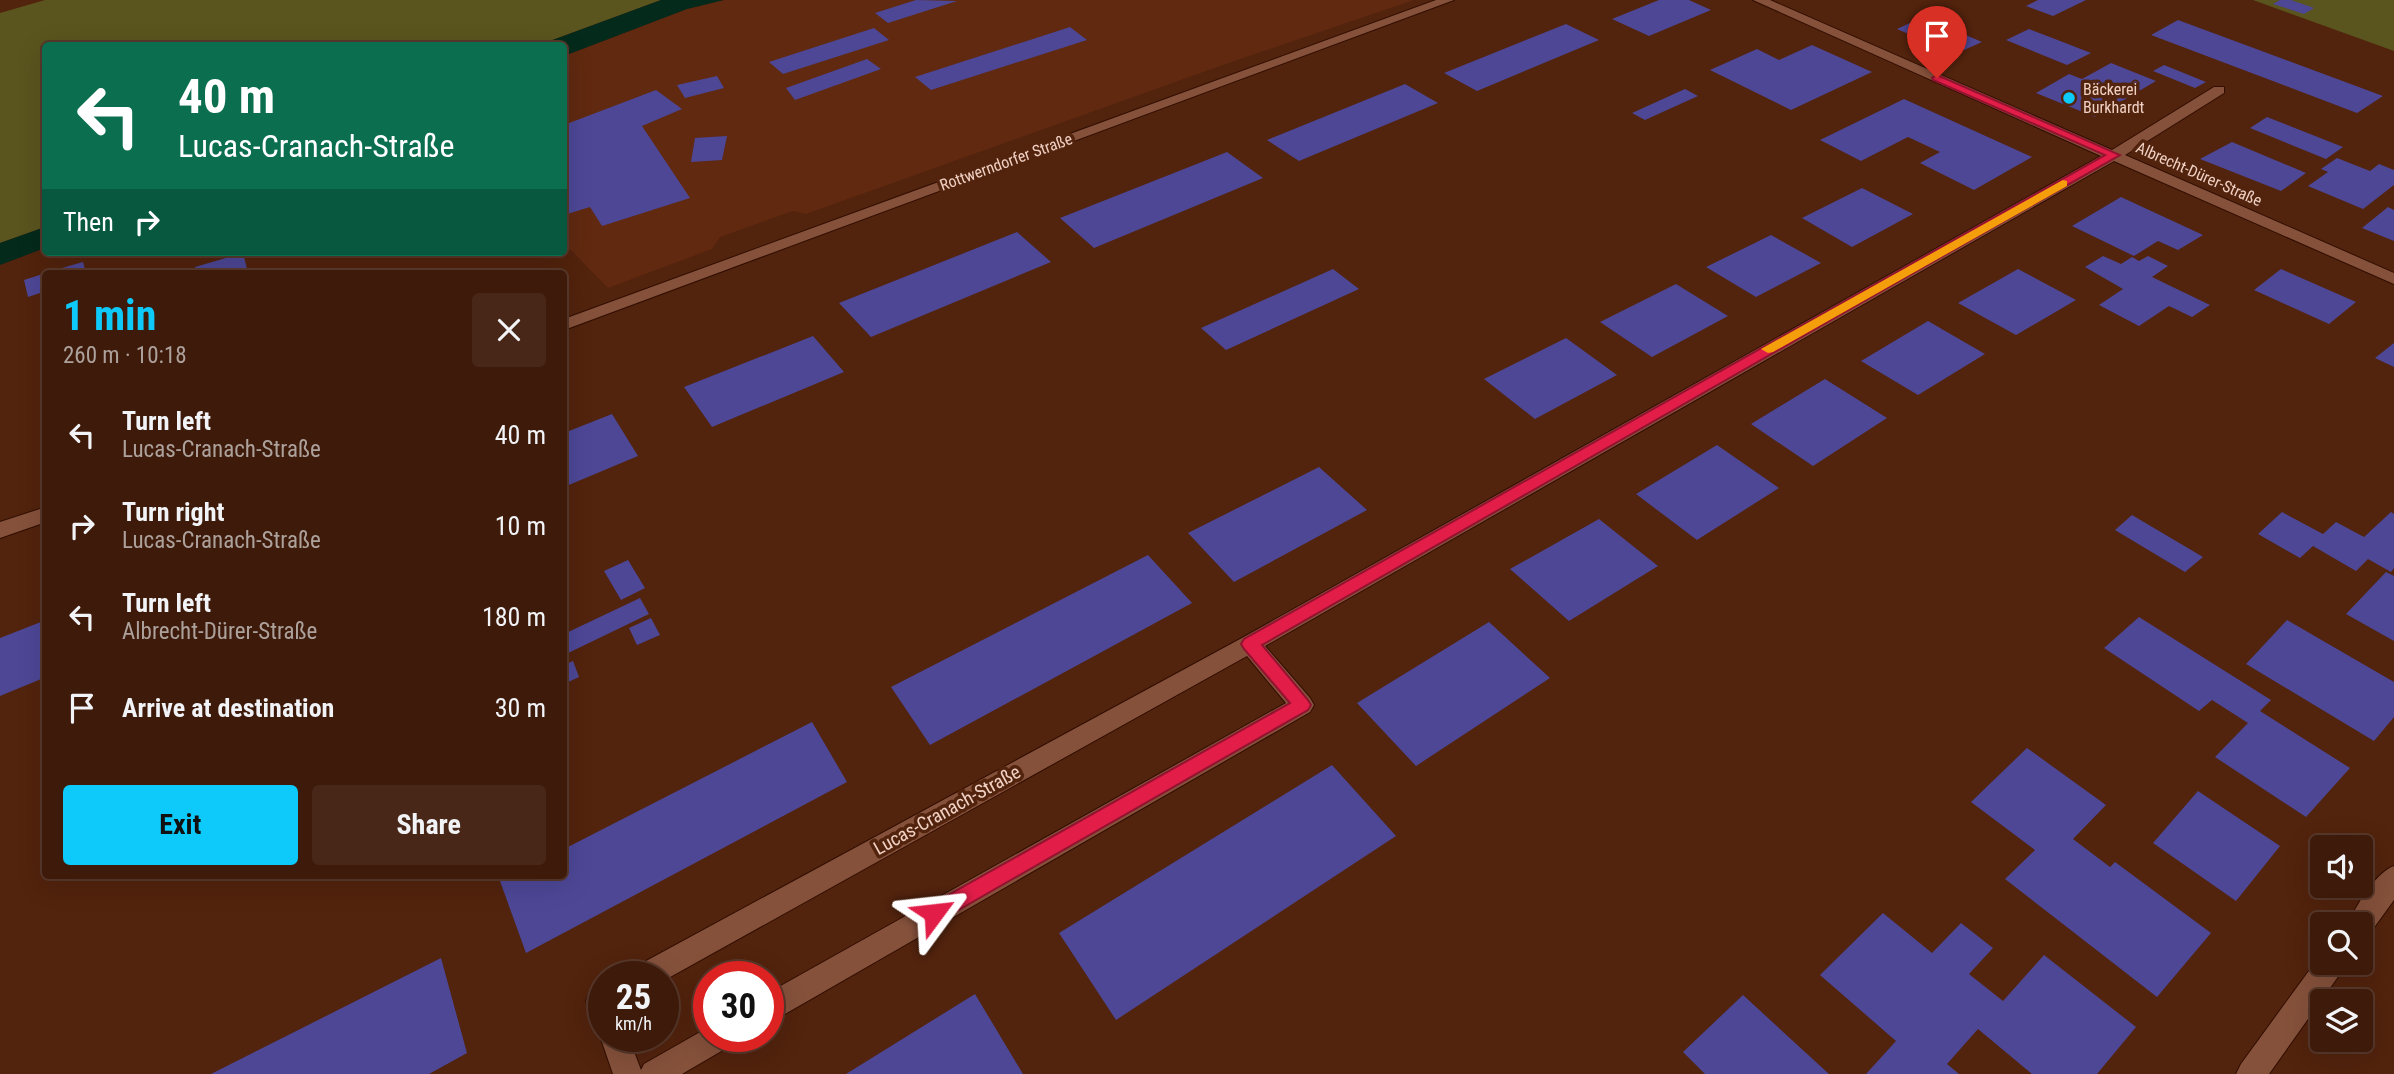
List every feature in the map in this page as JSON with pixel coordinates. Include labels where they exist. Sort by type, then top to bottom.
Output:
[{"type":"street","name":"Rottwerndorfer Straße","points":[[567,324],[1448,0]]},
{"type":"street","name":"Albrecht-Dürer-Straße","points":[[1759,0],[2394,279]]},
{"type":"street","name":"Lucas-Cranach-Straße","points":[[672,961],[1250,644],[2114,155],[2219,90]]},
{"type":"street","points":[[0,530],[42,515]]},
{"type":"street","points":[[784,999],[1302,705],[1250,644]]},
{"type":"street","points":[[2370,912],[2394,878]]},
{"type":"street","points":[[2251,1074],[2323,975]]},
{"type":"street","points":[[620,1052],[628,1074]]},
{"type":"street","points":[[654,1074],[693,1052]]},
{"type":"shaded area","points":[[45,0],[661,0],[547,42],[42,42],[42,228],[0,243],[0,13]]},
{"type":"shaded area","points":[[661,0],[724,0],[687,9],[567,55],[567,42],[547,42]]},
{"type":"shaded area","points":[[724,0],[1414,0],[1223,65],[806,214],[793,211],[720,237],[712,249],[608,288],[567,246],[567,55],[687,9]]},
{"type":"shaded area","points":[[2253,0],[2394,0],[2394,51]]},
{"type":"shaded area","points":[[42,228],[42,249],[0,265],[0,243]]},
{"type":"building","points":[[916,0],[957,1],[888,23],[875,13]]},
{"type":"building","points":[[1659,0],[1689,0],[1711,10],[1649,36],[1612,19]]},
{"type":"building","points":[[2038,0],[2086,0],[2053,16],[2026,6]]},
{"type":"building","points":[[2280,0],[2291,0],[2314,8],[2304,14],[2273,4]]},
{"type":"building","points":[[1923,17],[1982,42],[1955,54],[1897,29]]},
{"type":"building","points":[[2178,20],[2383,96],[2357,113],[2151,35]]},
{"type":"building","points":[[1566,24],[1599,40],[1477,91],[1444,73]]},
{"type":"building","points":[[1070,27],[1087,40],[931,90],[915,77]]},
{"type":"building","points":[[874,28],[889,40],[783,74],[769,62]]},
{"type":"building","points":[[2029,29],[2091,53],[2067,65],[2006,40]]},
{"type":"building","points":[[1812,45],[1872,72],[1791,110],[1710,70],[1757,49],[1779,60]]},
{"type":"building","points":[[867,59],[881,69],[795,100],[786,88]]},
{"type":"building","points":[[2111,63],[2156,81],[2095,117],[2036,93],[2069,74],[2082,79]]},
{"type":"building","points":[[2164,65],[2206,82],[2195,88],[2153,71]]},
{"type":"building","points":[[717,76],[724,88],[685,98],[677,85]]},
{"type":"building","points":[[1405,84],[1438,103],[1299,161],[1267,140]]},
{"type":"building","points":[[1685,89],[1698,96],[1645,120],[1632,113]]},
{"type":"building","points":[[656,90],[682,109],[642,126],[690,198],[602,226],[590,207],[567,214],[567,124]]},
{"type":"building","points":[[1904,99],[2032,157],[1974,190],[1920,163],[1940,152],[1908,137],[1861,161],[1820,140]]},
{"type":"building","points":[[2267,117],[2343,147],[2326,159],[2250,128]]},
{"type":"building","points":[[727,136],[722,160],[691,162],[695,138]]},
{"type":"building","points":[[2232,142],[2306,173],[2281,191],[2200,159]]},
{"type":"building","points":[[1227,152],[1263,178],[1094,248],[1060,218]]},
{"type":"building","points":[[2337,158],[2370,171],[2379,164],[2394,170],[2394,185],[2363,209],[2308,186],[2328,172],[2321,169]]},
{"type":"building","points":[[1862,188],[1913,214],[1852,247],[1802,218]]},
{"type":"building","points":[[2121,197],[2203,235],[2178,250],[2158,241],[2134,256],[2072,226]]},
{"type":"building","points":[[2388,207],[2394,210],[2394,241],[2362,228]]},
{"type":"building","points":[[1017,232],[1051,262],[871,337],[839,303]]},
{"type":"building","points":[[1771,235],[1821,263],[1756,297],[1706,267]]},
{"type":"building","points":[[233,256],[244,256],[247,270],[196,270],[195,267]]},
{"type":"building","points":[[2103,256],[2121,264],[2132,257],[2139,261],[2148,256],[2168,266],[2152,277],[2210,305],[2192,317],[2169,306],[2139,326],[2099,305],[2123,289],[2085,267]]},
{"type":"building","points":[[83,262],[85,270],[55,270]]},
{"type":"building","points":[[1333,269],[1359,289],[1226,350],[1201,328]]},
{"type":"building","points":[[2018,269],[2076,300],[2016,335],[1958,303]]},
{"type":"building","points":[[2281,269],[2356,302],[2329,324],[2254,290]]},
{"type":"building","points":[[42,274],[42,292],[28,297],[24,280]]},
{"type":"building","points":[[1676,284],[1728,316],[1652,357],[1600,322]]},
{"type":"building","points":[[1928,321],[1985,354],[1918,395],[1861,361]]},
{"type":"building","points":[[813,336],[844,372],[712,427],[684,387]]},
{"type":"building","points":[[1566,338],[1617,375],[1535,419],[1484,379]]},
{"type":"building","points":[[2394,343],[2394,367],[2375,358]]},
{"type":"building","points":[[1825,379],[1887,418],[1813,466],[1751,424]]},
{"type":"building","points":[[612,414],[638,456],[567,486],[567,432]]},
{"type":"building","points":[[1717,445],[1779,488],[1697,540],[1636,494]]},
{"type":"building","points":[[1319,467],[1367,510],[1234,582],[1188,533]]},
{"type":"building","points":[[2282,512],[2323,534],[2336,522],[2364,537],[2391,512],[2394,514],[2394,568],[2391,572],[2368,559],[2356,571],[2313,546],[2300,558],[2258,534]]},
{"type":"building","points":[[2132,515],[2203,557],[2185,572],[2115,530]]},
{"type":"building","points":[[1599,519],[1658,566],[1569,621],[1510,569]]},
{"type":"building","points":[[1148,555],[1192,603],[930,745],[891,687]]},
{"type":"building","points":[[628,560],[645,588],[621,600],[604,571]]},
{"type":"building","points":[[2386,572],[2394,576],[2394,641],[2346,614]]},
{"type":"building","points":[[640,598],[649,614],[567,654],[567,633]]},
{"type":"building","points":[[2139,617],[2271,700],[2260,711],[2350,768],[2306,817],[2215,757],[2248,723],[2212,700],[2199,711],[2104,648]]},
{"type":"building","points":[[651,618],[660,635],[637,645],[629,628]]},
{"type":"building","points":[[2287,620],[2394,682],[2394,717],[2374,741],[2246,664]]},
{"type":"building","points":[[42,622],[42,679],[0,696],[0,638]]},
{"type":"building","points":[[1489,622],[1550,678],[1416,766],[1357,703]]},
{"type":"building","points":[[573,661],[579,677],[567,683],[567,664]]},
{"type":"building","points":[[812,722],[847,782],[526,953],[500,881],[567,879],[567,847]]},
{"type":"building","points":[[2027,748],[2106,805],[2073,839],[2110,867],[2115,862],[2211,933],[2157,997],[2005,879],[2035,850],[1971,802]]},
{"type":"building","points":[[1332,765],[1396,836],[1116,1020],[1059,933]]},
{"type":"building","points":[[2198,791],[2280,846],[2236,901],[2153,843]]},
{"type":"building","points":[[1883,913],[1932,953],[1961,923],[1993,948],[1969,974],[2003,1001],[2044,955],[2136,1027],[2097,1074],[2032,1074],[1978,1029],[1947,1064],[1959,1074],[1866,1074],[1896,1041],[1820,975]]},
{"type":"building","points":[[441,958],[467,1053],[429,1074],[211,1074]]},
{"type":"building","points":[[975,994],[1023,1074],[846,1074]]},
{"type":"building","points":[[1743,995],[1829,1074],[1705,1074],[1683,1052]]},
{"type":"slow traffic","points":[[1768,349],[2063,184]]},
{"type":"place","name":"Bäckerei Burkhardt","points":[[2069,98]]},
{"type":"route","points":[[934,913],[1302,705],[1250,644],[1850,302],[2114,155],[1937,78]]}]
